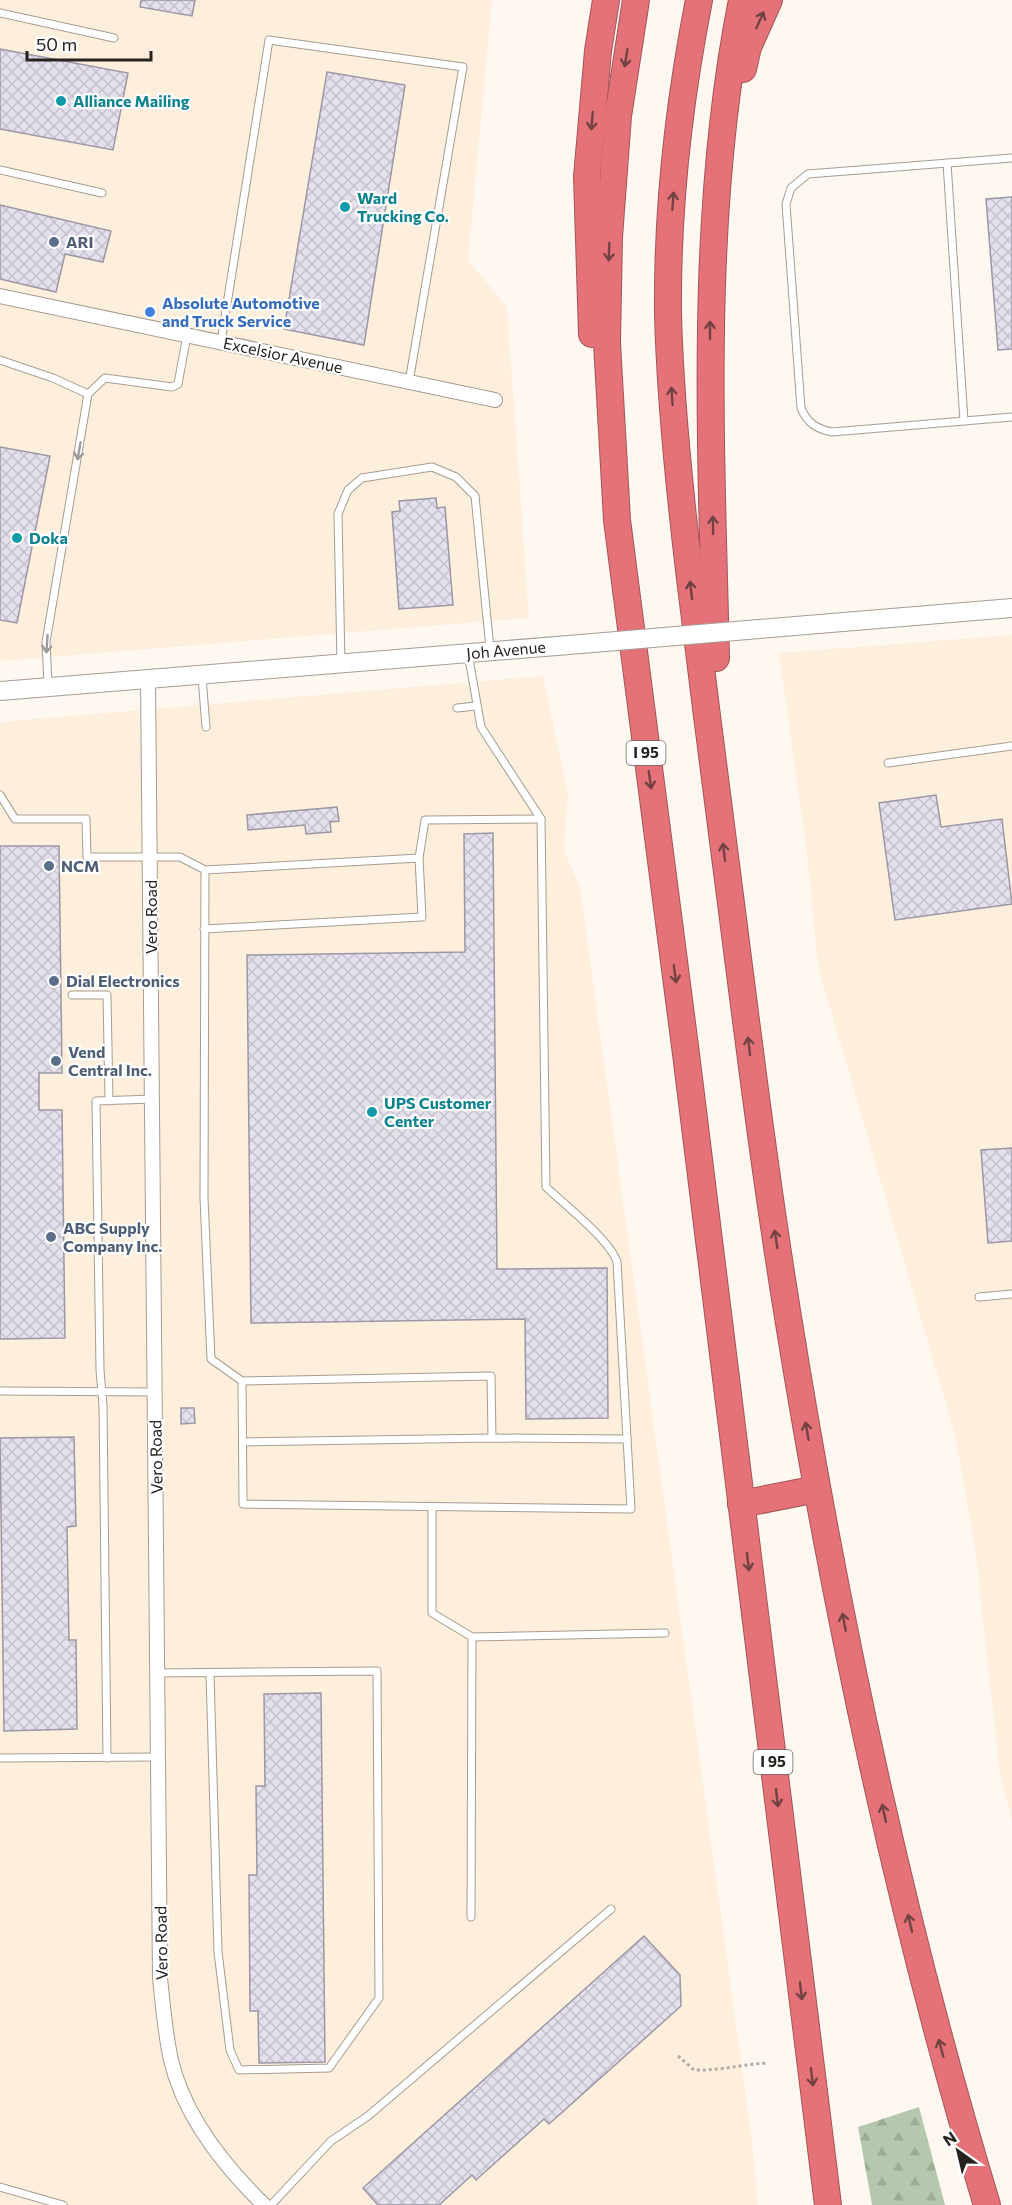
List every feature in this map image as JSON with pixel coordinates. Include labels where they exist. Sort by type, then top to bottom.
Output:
[{"type":"highway","points":[[606,0],[598,51],[587,177],[590,297],[595,390],[608,511],[638,693]]},
{"type":"highway","name":"I 95","points":[[636,0],[624,69],[612,177],[607,343],[617,520],[686,1054],[828,2205]]},
{"type":"highway","points":[[699,0],[680,125],[670,241],[668,306],[672,400],[680,495],[761,1140],[817,1489],[891,1845],[956,2104],[987,2205]]},
{"type":"highway","points":[[720,814],[710,322],[716,199],[733,44],[742,0]]},
{"type":"highway","points":[[716,199],[730,119],[748,47],[769,0]]},
{"type":"highway","points":[[741,1504],[817,1489]]},
{"type":"highway","points":[[822,2150],[822,2205]]},
{"type":"street","name":"Excelsior Avenue","points":[[0,296],[495,400]]},
{"type":"street","name":"Joh Avenue","points":[[0,691],[1012,608]]},
{"type":"street","name":"Vero Road","points":[[148,679],[160,1978],[164,2020],[172,2062],[185,2099],[204,2135],[261,2204]]},
{"type":"lane","points":[[0,13],[114,38]]},
{"type":"lane","points":[[221,342],[269,40],[463,66],[409,382]]},
{"type":"lane","points":[[1012,158],[808,174],[791,188],[786,204],[801,408],[809,422],[832,432],[1012,417]]},
{"type":"lane","points":[[947,163],[964,421]]},
{"type":"lane","points":[[0,170],[102,193]]},
{"type":"lane","points":[[48,687],[46,642],[88,394],[105,378],[172,387],[178,384],[187,335]]},
{"type":"lane","points":[[0,360],[53,378],[88,394]]},
{"type":"lane","points":[[341,663],[338,514],[348,490],[362,477],[432,467],[456,477],[475,496],[491,651]]},
{"type":"lane","points":[[242,1381],[243,1504],[631,1509],[617,1262],[615,1255],[604,1242],[546,1187],[541,819],[481,727],[468,653]]},
{"type":"lane","points":[[202,675],[206,727]]},
{"type":"lane","points":[[457,708],[476,706]]},
{"type":"lane","points":[[888,763],[1012,746]]},
{"type":"lane","points":[[0,795],[15,819],[86,819],[87,857],[180,857],[205,870],[419,858]]},
{"type":"lane","points":[[204,929],[422,917],[419,858],[426,820],[541,819]]},
{"type":"lane","points":[[205,870],[204,1198],[211,1359],[242,1381],[491,1376],[492,1438]]},
{"type":"lane","points":[[72,995],[107,995],[109,1101]]},
{"type":"lane","points":[[107,1758],[96,1101],[153,1099]]},
{"type":"lane","points":[[980,1297],[1012,1294]]},
{"type":"lane","points":[[0,1391],[155,1392]]},
{"type":"lane","points":[[243,1442],[492,1438],[627,1439]]},
{"type":"lane","points":[[432,1508],[432,1613],[472,1637],[665,1633]]},
{"type":"lane","points":[[471,1917],[472,1637]]},
{"type":"lane","points":[[158,1673],[210,1672],[377,1671],[379,1998],[328,2068],[238,2070],[230,2050],[218,1952],[210,1672]]},
{"type":"lane","points":[[0,1758],[159,1757]]},
{"type":"lane","points":[[261,2204],[331,2141],[368,2116],[611,1909]]},
{"type":"lane","points":[[0,2187],[63,2205]]},
{"type":"path","points":[[678,2056],[694,2070],[728,2070],[746,2064],[768,2063]]},
{"type":"shaded area","points":[[0,0],[492,0],[468,260],[507,307],[529,618],[0,661]]},
{"type":"shaded area","points":[[1012,635],[1012,1822],[1000,1773],[975,1547],[955,1435],[818,967],[807,853],[779,653]]},
{"type":"shaded area","points":[[543,676],[568,794],[564,851],[580,887],[752,2141],[758,2205],[0,2205],[0,722]]},
{"type":"green space","points":[[919,2107],[945,2205],[872,2205],[858,2127]]},
{"type":"building","points":[[141,0],[195,0],[192,16],[140,7]]},
{"type":"building","name":"Alliance Mailing","points":[[0,49],[128,73],[113,150],[0,129]]},
{"type":"building","name":"Ward Trucking Co.","points":[[327,72],[405,85],[364,345],[284,329]]},
{"type":"building","points":[[1012,197],[1012,349],[998,350],[986,199]]},
{"type":"building","name":"ARI","points":[[0,205],[111,231],[103,262],[65,254],[56,292],[0,279]]},
{"type":"building","name":"Doka","points":[[0,447],[50,456],[17,623],[0,620]]},
{"type":"building","points":[[436,498],[437,508],[445,507],[453,605],[399,609],[392,512],[400,511],[399,501]]},
{"type":"building","points":[[936,795],[941,827],[1002,819],[1012,904],[895,920],[879,803]]},
{"type":"building","points":[[337,807],[339,821],[330,822],[331,832],[306,834],[305,825],[248,830],[247,815]]},
{"type":"building","name":"UPS Customer Center","points":[[493,833],[497,1269],[607,1268],[608,1418],[526,1419],[525,1319],[251,1323],[247,955],[465,952],[464,834]]},
{"type":"building","points":[[0,846],[59,846],[62,1073],[39,1073],[39,1110],[62,1110],[65,1338],[0,1339]]},
{"type":"building","points":[[1012,1148],[1012,1241],[988,1243],[981,1150]]},
{"type":"building","points":[[181,1408],[194,1408],[195,1423],[181,1424]]},
{"type":"building","points":[[74,1437],[76,1526],[67,1527],[69,1640],[76,1640],[77,1729],[4,1731],[0,1438]]},
{"type":"building","points":[[321,1693],[325,2062],[259,2063],[258,2011],[250,2011],[249,1875],[257,1875],[256,1786],[265,1786],[264,1694]]},
{"type":"building","points":[[644,1936],[680,1975],[681,2006],[549,2124],[544,2119],[476,2180],[472,2175],[439,2205],[378,2205],[363,2188]]},
{"type":"place","name":"Alliance Mailing","points":[[61,101]]},
{"type":"place","name":"Ward Trucking Co.","points":[[345,207]]},
{"type":"place","name":"ARI","points":[[54,242]]},
{"type":"place","name":"Absolute Automotive and Truck Service","points":[[150,312]]},
{"type":"place","name":"Doka","points":[[17,538]]},
{"type":"place","name":"NCM","points":[[49,866]]},
{"type":"place","name":"Dial Electronics","points":[[54,981]]},
{"type":"place","name":"Vend Central Inc.","points":[[56,1061]]},
{"type":"place","name":"UPS Customer Center","points":[[372,1112]]},
{"type":"place","name":"ABC Supply Company Inc.","points":[[51,1237]]}]
